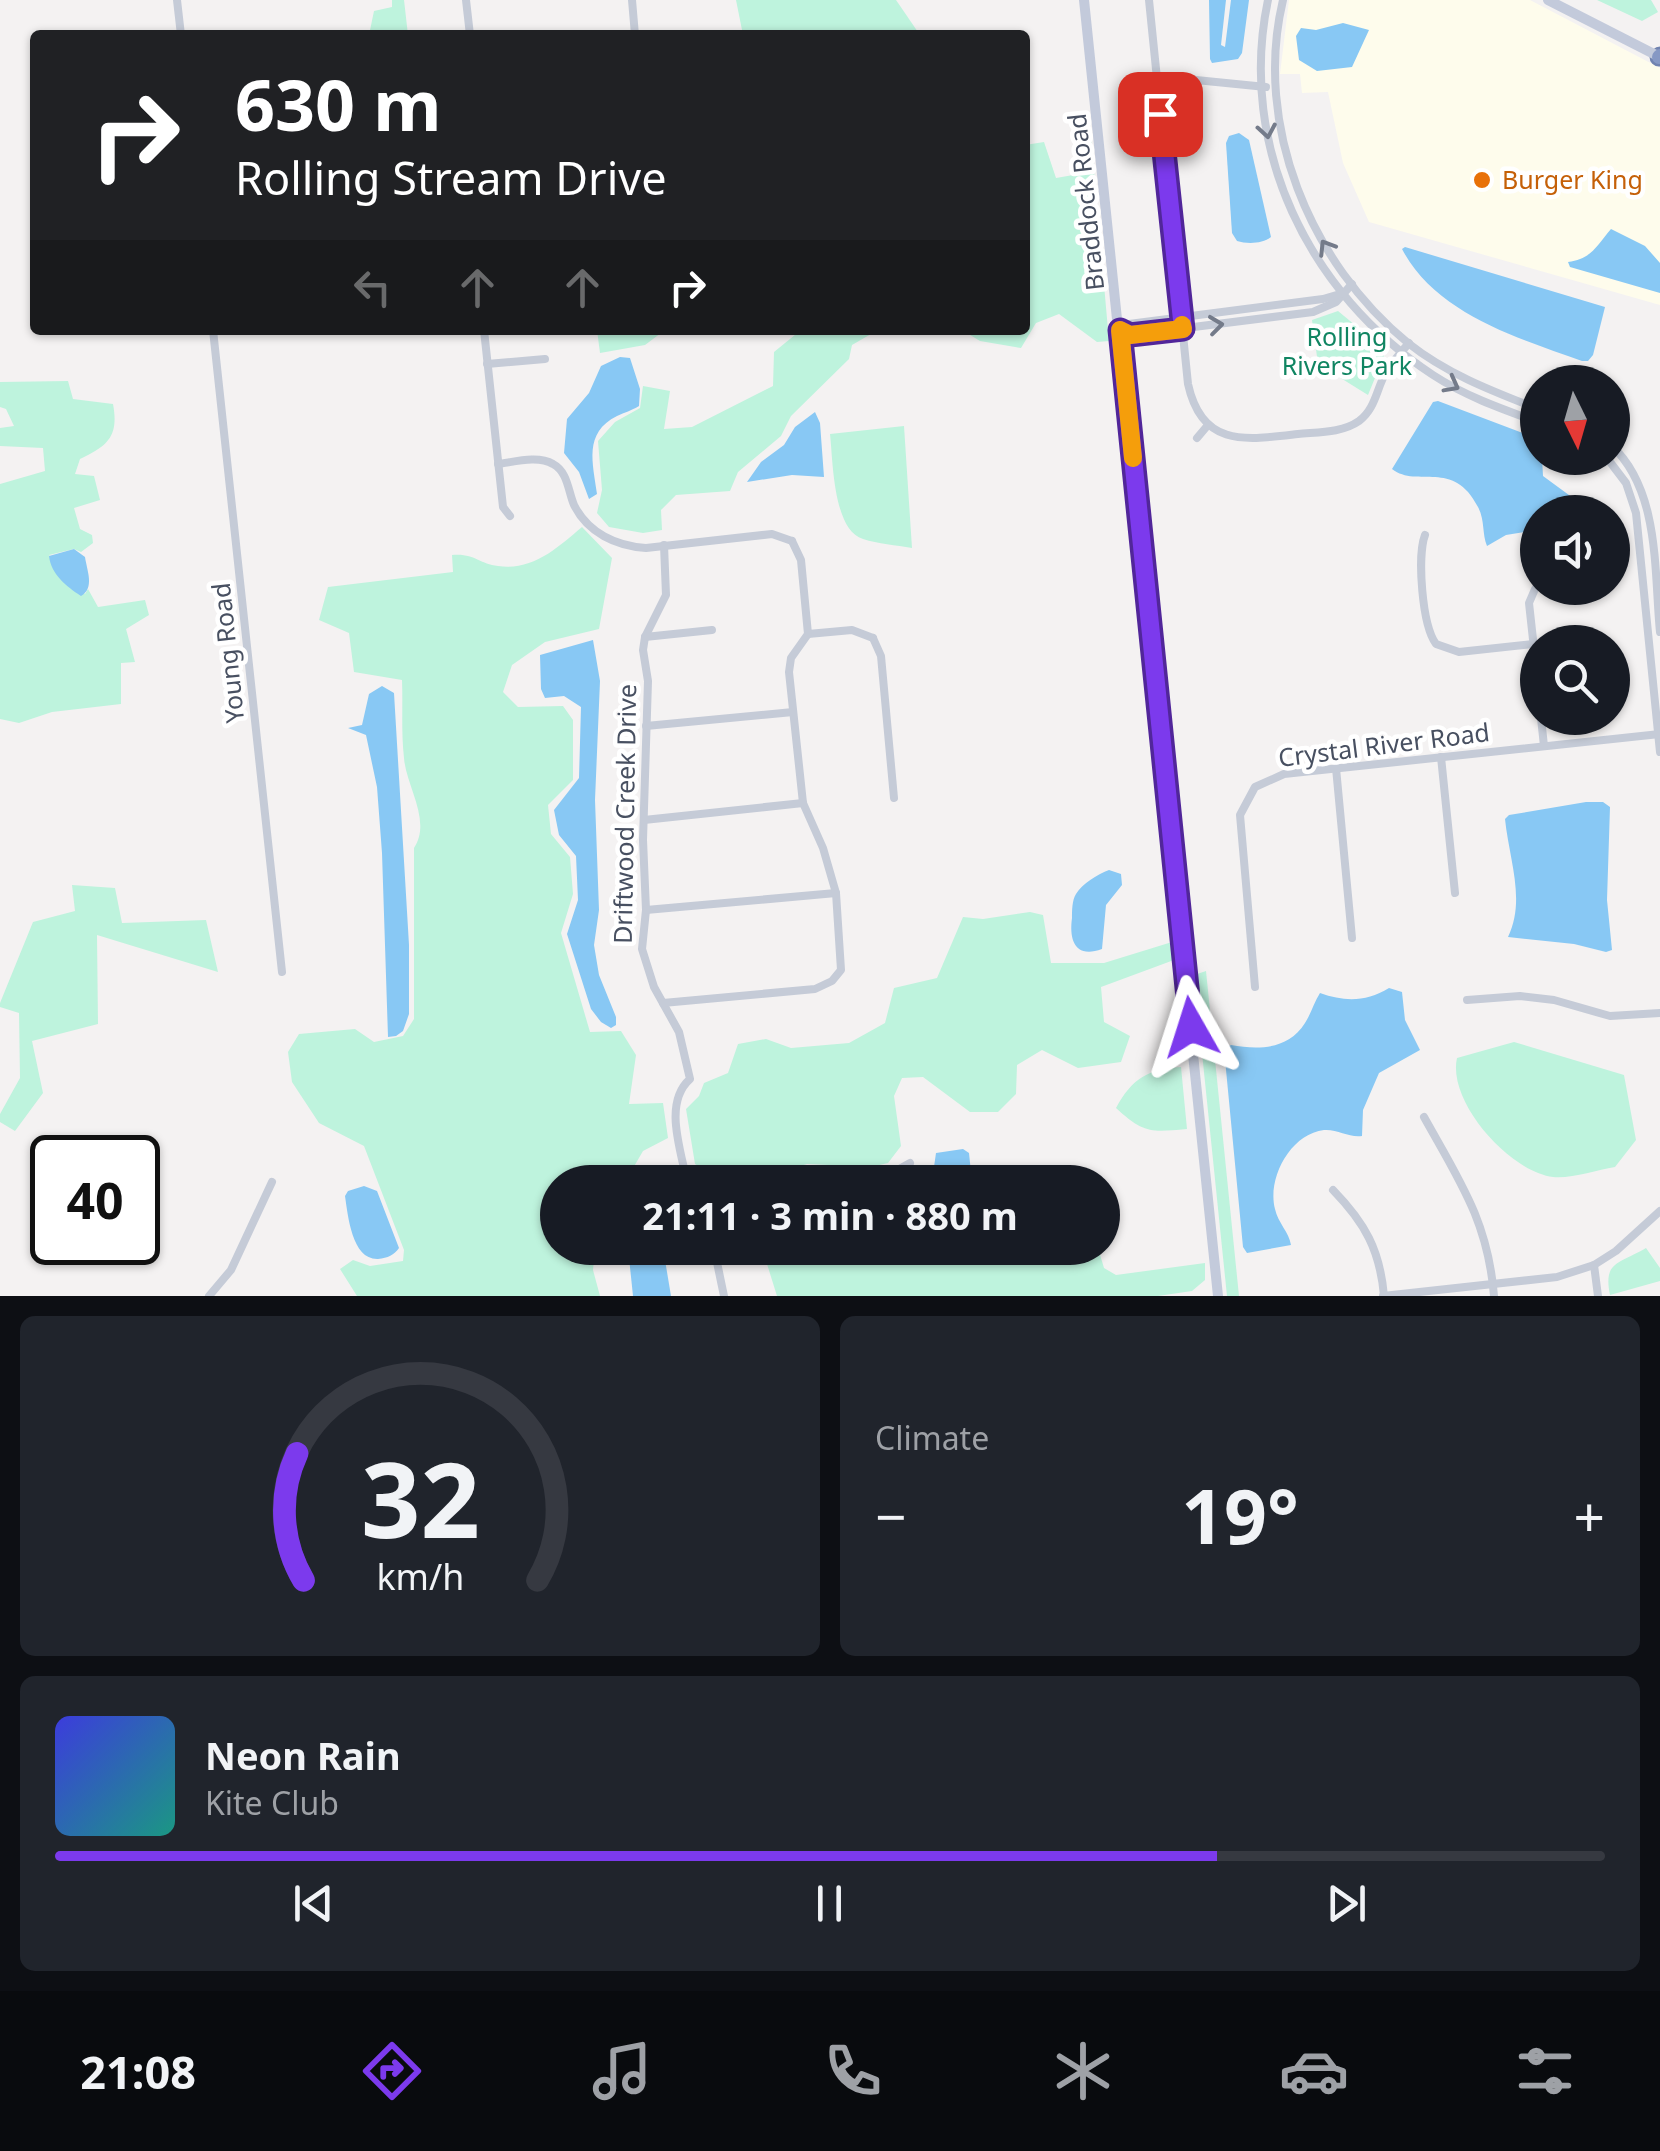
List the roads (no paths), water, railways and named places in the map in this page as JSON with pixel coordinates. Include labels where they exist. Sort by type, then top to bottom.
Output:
[{"type":"street","points":[[177,0],[180,30]]},
{"type":"street","points":[[466,0],[469,30]]},
{"type":"street","points":[[632,0],[635,30]]},
{"type":"street","name":"Braddock Road","points":[[1084,0],[1218,1296]]},
{"type":"street","points":[[1149,0],[1192,401],[1208,425],[1230,437],[1248,440],[1344,428],[1368,412],[1384,376],[1409,343]]},
{"type":"street","points":[[1268,0],[1261,86],[1274,166],[1302,235],[1340,294],[1400,352],[1462,391],[1520,415]]},
{"type":"street","points":[[1283,0],[1276,46],[1276,87],[1285,148],[1303,202],[1330,255],[1352,284],[1409,343],[1467,380],[1520,402]]},
{"type":"street","points":[[1548,0],[1660,56]]},
{"type":"street","points":[[1156,76],[1276,87]]},
{"type":"street","points":[[1340,294],[1336,302],[1312,312],[1130,335],[1120,330],[1129,324],[1323,299],[1340,294],[1352,284]]},
{"type":"street","name":"Young Road","points":[[214,335],[282,972]]},
{"type":"street","points":[[485,335],[503,507],[510,516]]},
{"type":"street","points":[[488,364],[545,359]]},
{"type":"street","points":[[1197,438],[1208,425]]},
{"type":"street","points":[[498,464],[532,460],[553,464],[568,483],[575,506],[588,524],[606,539],[629,547],[772,534],[796,539],[802,560],[808,634],[791,658],[793,712],[803,804],[823,848],[836,893],[841,970],[835,984],[815,988],[664,1004]]},
{"type":"street","points":[[1630,467],[1653,512],[1660,632]]},
{"type":"street","points":[[1620,475],[1636,513],[1660,752]]},
{"type":"street","points":[[1636,513],[1653,512]]},
{"type":"street","points":[[1425,534],[1420,549],[1423,581],[1428,628],[1436,644],[1459,652],[1520,645]]},
{"type":"street","name":"Driftwood Creek Drive","points":[[664,545],[666,596],[645,637],[646,910],[642,949],[654,988],[678,1032],[690,1079],[680,1088],[676,1102],[686,1165]]},
{"type":"street","points":[[645,637],[712,630]]},
{"type":"street","points":[[808,634],[852,630],[876,636],[894,798]]},
{"type":"street","points":[[646,726],[793,712]]},
{"type":"street","name":"Crystal River Road","points":[[1254,987],[1238,827],[1244,804],[1255,787],[1271,777],[1659,734]]},
{"type":"street","points":[[1543,735],[1544,746]]},
{"type":"street","points":[[1441,758],[1455,894]]},
{"type":"street","points":[[1336,768],[1352,938]]},
{"type":"street","points":[[644,820],[803,804]]},
{"type":"street","points":[[646,910],[836,893]]},
{"type":"street","points":[[1466,1000],[1520,996],[1554,1000],[1610,1016],[1660,1013]]},
{"type":"street","points":[[1424,1117],[1478,1216],[1489,1251],[1494,1296]]},
{"type":"street","points":[[906,1165],[910,1163]]},
{"type":"street","points":[[209,1296],[231,1270],[272,1182]]},
{"type":"street","points":[[1333,1190],[1356,1214],[1372,1239],[1382,1270],[1384,1296],[1557,1277],[1594,1266],[1657,1214],[1660,1201]]},
{"type":"street","points":[[718,1265],[724,1296]]},
{"type":"street","points":[[1594,1266],[1598,1296]]},
{"type":"water","points":[[1209,0],[1226,0],[1221,45],[1225,47],[1231,0],[1249,0],[1238,59],[1212,63],[1210,59]]},
{"type":"water","points":[[1343,23],[1369,30],[1352,67],[1317,71],[1299,60],[1296,36],[1301,28],[1316,30]]},
{"type":"water","points":[[1239,133],[1249,140],[1271,237],[1259,242],[1237,241],[1232,233],[1226,143],[1229,136]]},
{"type":"water","points":[[1611,229],[1645,246],[1660,263],[1660,293],[1570,267],[1568,262],[1588,254]]},
{"type":"water","points":[[1402,249],[1605,307],[1593,355],[1582,361],[1481,321],[1435,291],[1417,272]]},
{"type":"water","points":[[620,357],[630,358],[640,389],[639,406],[617,416],[599,431],[593,450],[597,494],[589,499],[579,472],[564,453],[567,419],[589,393],[601,366]]},
{"type":"water","points":[[1433,402],[1520,432],[1520,475],[1543,475],[1569,495],[1520,495],[1520,533],[1506,535],[1487,546],[1478,507],[1458,483],[1392,469]]},
{"type":"water","points":[[815,412],[820,423],[824,477],[792,475],[747,482],[761,462],[784,445],[795,427]]},
{"type":"water","points":[[74,549],[85,557],[88,573],[88,588],[81,596],[56,574],[49,556]]},
{"type":"water","points":[[593,640],[600,681],[595,800],[599,910],[594,945],[599,975],[616,1017],[616,1025],[611,1028],[591,1009],[567,934],[578,900],[576,856],[559,835],[554,810],[579,778],[581,707],[564,696],[545,698],[541,689],[540,655]]},
{"type":"water","points":[[382,686],[394,693],[409,945],[409,1014],[403,1031],[388,1037],[377,787],[366,735],[348,728],[362,725],[369,694]]},
{"type":"water","points":[[1603,802],[1610,807],[1607,900],[1612,950],[1508,937],[1516,894],[1505,819],[1509,815]]},
{"type":"water","points":[[1109,870],[1121,874],[1122,885],[1106,905],[1102,949],[1086,951],[1073,940],[1074,899],[1086,883]]},
{"type":"water","points":[[1389,988],[1402,992],[1405,1020],[1420,1050],[1379,1073],[1363,1110],[1362,1136],[1324,1130],[1312,1133],[1291,1149],[1278,1172],[1273,1197],[1276,1214],[1291,1245],[1247,1253],[1243,1247],[1224,1049],[1231,1045],[1272,1046],[1290,1039],[1305,1023],[1320,993],[1355,999]]},
{"type":"water","points":[[963,1149],[969,1153],[970,1165],[934,1165],[936,1153]]},
{"type":"water","points":[[364,1186],[377,1191],[399,1248],[385,1258],[369,1257],[362,1252],[353,1235],[345,1196],[348,1191]]},
{"type":"water","points":[[630,1265],[666,1265],[671,1296],[633,1296]]},
{"type":"place","name":"Burger King","points":[[1482,180]]},
{"type":"park label","name":"Rolling Rivers Park","points":[[1347,352]]}]
